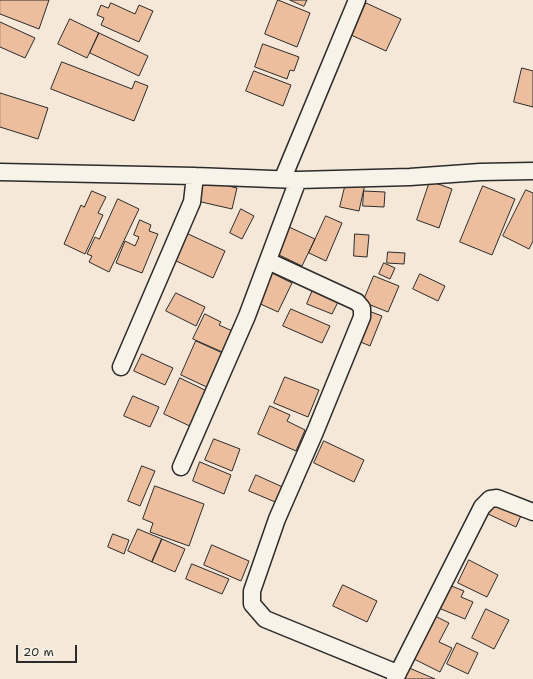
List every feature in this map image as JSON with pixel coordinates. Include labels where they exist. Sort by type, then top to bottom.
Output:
[{"type":"street","points":[[182,467],[268,261],[290,179],[357,0]]},
{"type":"street","points":[[0,172],[290,179],[410,177],[480,172],[533,171]]},
{"type":"street","points":[[121,367],[192,202],[195,176]]},
{"type":"street","points":[[268,261],[357,302],[362,308],[362,317],[316,432],[277,519],[252,591],[252,604],[265,618],[396,676],[482,507],[490,499],[497,498],[533,512]]},
{"type":"building","points":[[0,0],[49,0],[39,29],[0,14]]},
{"type":"building","points":[[278,0],[310,13],[297,47],[265,34]]},
{"type":"building","points":[[290,0],[307,0],[304,6]]},
{"type":"building","points":[[111,3],[135,14],[139,5],[153,11],[139,42],[101,25],[104,18],[97,15],[101,5],[108,8]]},
{"type":"building","points":[[366,3],[401,19],[386,51],[351,35]]},
{"type":"building","points":[[70,19],[99,33],[87,58],[58,44]]},
{"type":"building","points":[[0,22],[35,38],[25,58],[0,47]]},
{"type":"building","points":[[99,33],[148,56],[139,76],[90,53]]},
{"type":"building","points":[[263,44],[299,57],[294,71],[290,70],[287,79],[255,67]]},
{"type":"building","points":[[62,62],[132,89],[135,81],[148,86],[134,121],[51,89]]},
{"type":"building","points":[[522,68],[533,71],[533,107],[514,102]]},
{"type":"building","points":[[254,71],[291,85],[283,106],[246,91]]},
{"type":"building","points":[[0,93],[48,108],[38,139],[0,127]]},
{"type":"building","points":[[347,179],[365,184],[359,211],[340,207]]},
{"type":"building","points":[[202,180],[237,188],[232,209],[197,201]]},
{"type":"building","points":[[430,181],[452,189],[439,228],[417,220]]},
{"type":"building","points":[[483,186],[515,199],[492,255],[460,242]]},
{"type":"building","points":[[526,190],[533,193],[533,241],[529,249],[503,236]]},
{"type":"building","points":[[92,191],[106,197],[98,213],[103,215],[85,254],[64,244],[81,205],[84,207]]},
{"type":"building","points":[[364,191],[385,192],[384,207],[363,206]]},
{"type":"building","points":[[118,199],[139,209],[109,272],[89,262],[92,256],[87,254],[95,237],[99,239]]},
{"type":"building","points":[[241,209],[254,216],[242,239],[230,233]]},
{"type":"building","points":[[326,216],[342,223],[326,261],[309,253]]},
{"type":"building","points":[[140,220],[151,225],[149,231],[158,234],[142,273],[116,263],[125,241],[135,246],[139,237],[134,235]]},
{"type":"building","points":[[289,227],[315,239],[302,266],[277,254]]},
{"type":"building","points":[[186,233],[225,251],[213,278],[174,260]]},
{"type":"building","points":[[355,234],[369,235],[367,257],[354,256]]},
{"type":"building","points":[[388,252],[405,253],[404,264],[387,263]]},
{"type":"building","points":[[384,263],[395,268],[390,279],[379,274]]},
{"type":"building","points":[[268,271],[292,283],[278,312],[254,301]]},
{"type":"building","points":[[420,274],[445,286],[438,301],[413,289]]},
{"type":"building","points":[[374,276],[399,286],[388,312],[363,302]]},
{"type":"building","points":[[315,285],[341,296],[332,314],[307,304]]},
{"type":"building","points":[[176,293],[205,307],[196,326],[166,311]]},
{"type":"building","points":[[291,309],[330,326],[322,343],[283,326]]},
{"type":"building","points":[[366,310],[382,316],[370,346],[354,339]]},
{"type":"building","points":[[205,314],[221,322],[219,325],[239,334],[229,355],[193,339]]},
{"type":"building","points":[[196,341],[227,355],[211,389],[181,375]]},
{"type":"building","points":[[142,354],[173,368],[165,385],[134,371]]},
{"type":"building","points":[[285,377],[319,390],[308,417],[274,403]]},
{"type":"building","points":[[180,378],[211,393],[194,428],[164,414]]},
{"type":"building","points":[[133,396],[159,407],[150,427],[124,416]]},
{"type":"building","points":[[270,406],[290,415],[287,421],[305,430],[296,451],[258,434]]},
{"type":"building","points":[[214,439],[240,449],[232,471],[205,460]]},
{"type":"building","points":[[324,441],[364,460],[354,482],[314,463]]},
{"type":"building","points":[[200,462],[231,475],[224,494],[193,481]]},
{"type":"building","points":[[142,466],[155,471],[140,506],[128,501]]},
{"type":"building","points":[[256,475],[287,489],[280,504],[249,491]]},
{"type":"building","points":[[155,486],[204,504],[189,546],[150,532],[153,523],[143,519]]},
{"type":"building","points":[[495,499],[523,511],[516,527],[488,514]]},
{"type":"building","points":[[138,529],[162,539],[152,562],[128,551]]},
{"type":"building","points":[[113,534],[129,540],[124,554],[108,547]]},
{"type":"building","points":[[162,539],[185,549],[175,572],[152,562]]},
{"type":"building","points":[[212,545],[249,561],[241,581],[204,565]]},
{"type":"building","points":[[469,560],[498,575],[487,597],[458,583]]},
{"type":"building","points":[[192,564],[229,579],[222,594],[186,579]]},
{"type":"building","points":[[444,583],[464,591],[461,597],[473,602],[465,619],[434,606]]},
{"type":"building","points":[[343,585],[377,601],[367,622],[333,606]]},
{"type":"building","points":[[486,609],[509,620],[494,649],[472,638]]},
{"type":"building","points":[[435,616],[449,623],[439,642],[452,648],[440,672],[414,659]]},
{"type":"building","points":[[457,643],[478,653],[468,674],[447,664]]},
{"type":"building","points":[[407,667],[435,679],[402,679]]}]
